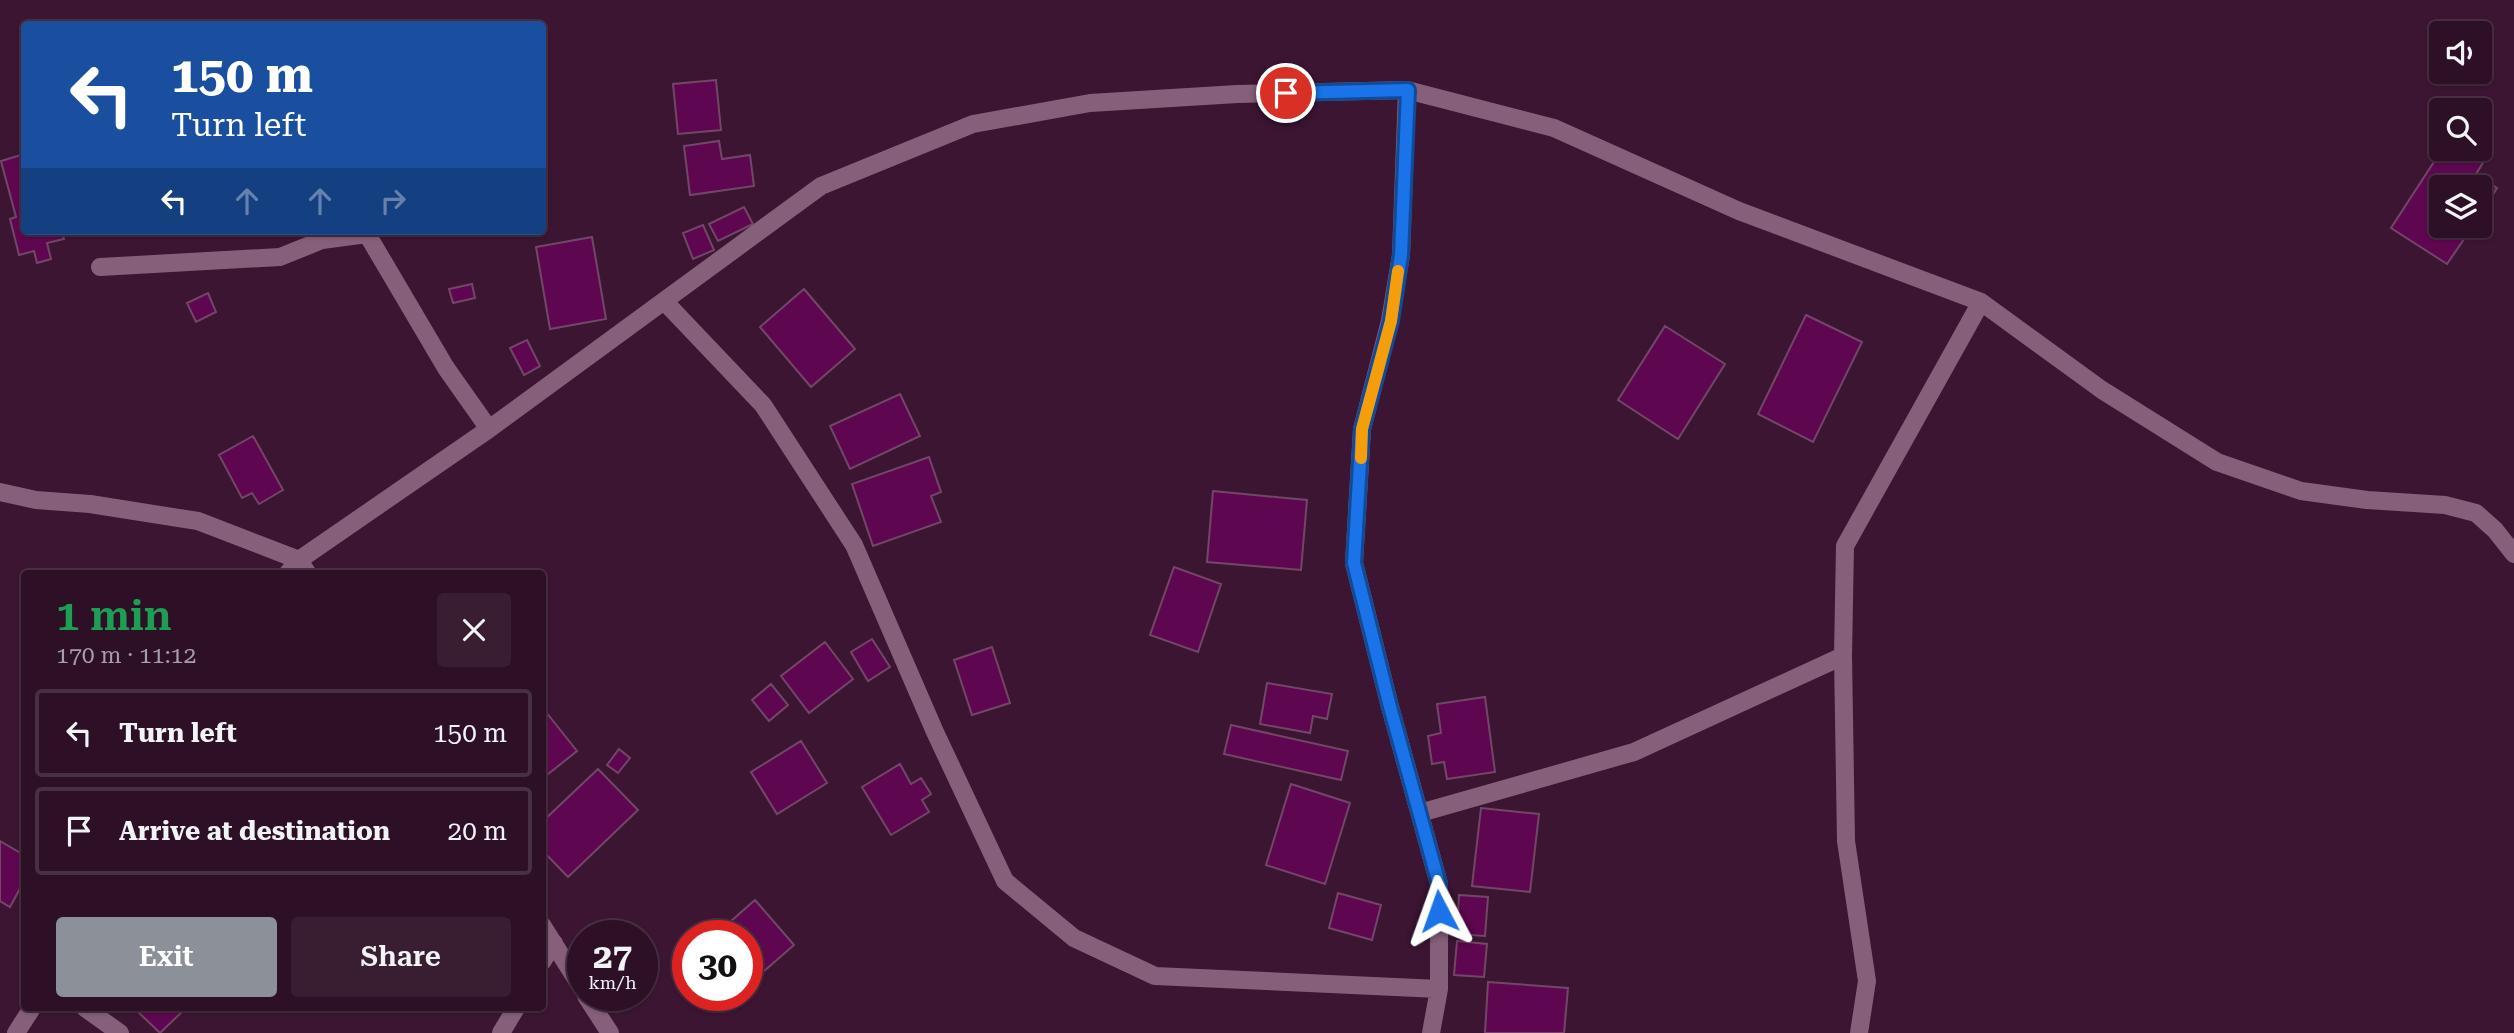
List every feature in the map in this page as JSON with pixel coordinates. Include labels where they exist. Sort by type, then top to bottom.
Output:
[{"type":"street","points":[[1408,90],[1401,255],[1391,321],[1362,429],[1354,563],[1439,884],[1439,989],[1431,1033]]},
{"type":"street","points":[[0,492],[36,500],[90,504],[198,522],[298,569],[821,186],[973,124],[1090,103],[1237,94],[1408,90],[1554,128],[1739,211],[1981,302],[2102,390],[2217,462],[2301,491],[2367,500],[2445,505],[2476,513],[2495,530],[2514,554]]},
{"type":"street","points":[[100,267],[280,257],[322,240],[360,235]]},
{"type":"street","points":[[368,235],[446,368],[489,429]]},
{"type":"street","points":[[665,302],[763,405],[854,545],[935,732],[1005,881],[1074,938],[1156,976],[1439,989]]},
{"type":"street","points":[[1859,1033],[1867,981],[1846,842],[1843,656],[1845,547],[1981,302]]},
{"type":"street","points":[[1420,813],[1634,752],[1843,656]]},
{"type":"street","points":[[546,931],[567,964]]},
{"type":"street","points":[[546,956],[554,943]]},
{"type":"street","points":[[16,1033],[30,1011]]},
{"type":"street","points":[[89,1011],[120,1033]]},
{"type":"street","points":[[501,1033],[514,1011]]},
{"type":"street","points":[[596,1011],[610,1033]]},
{"type":"building","points":[[716,80],[721,130],[678,134],[673,84]]},
{"type":"building","points":[[719,141],[722,159],[750,155],[754,186],[690,195],[684,146]]},
{"type":"building","points":[[21,155],[21,235],[63,235],[64,239],[47,243],[51,259],[37,263],[34,251],[19,255],[10,219],[16,217],[1,161]]},
{"type":"building","points":[[2435,161],[2484,161],[2478,175],[2429,175],[2429,238],[2465,238],[2447,264],[2391,228]]},
{"type":"building","points":[[744,207],[753,224],[718,241],[709,224]]},
{"type":"building","points":[[703,225],[714,250],[693,259],[683,233]]},
{"type":"building","points":[[592,237],[606,319],[550,329],[536,247]]},
{"type":"building","points":[[472,284],[475,298],[453,303],[449,289]]},
{"type":"building","points":[[804,289],[855,349],[811,387],[760,327]]},
{"type":"building","points":[[208,293],[216,312],[196,322],[187,303]]},
{"type":"building","points":[[1806,315],[1862,342],[1813,442],[1758,414]]},
{"type":"building","points":[[1665,326],[1725,364],[1678,439],[1618,400]]},
{"type":"building","points":[[527,340],[540,366],[524,375],[510,348]]},
{"type":"building","points":[[900,394],[920,436],[850,469],[830,426]]},
{"type":"building","points":[[253,436],[283,490],[259,504],[252,493],[242,498],[219,455]]},
{"type":"building","points":[[929,457],[941,492],[931,496],[941,522],[873,546],[852,484]]},
{"type":"building","points":[[1213,491],[1307,500],[1301,570],[1207,562]]},
{"type":"building","points":[[1174,567],[1221,584],[1198,652],[1150,635]]},
{"type":"building","points":[[872,639],[890,667],[868,681],[851,652]]},
{"type":"building","points":[[825,642],[853,679],[809,713],[781,676]]},
{"type":"building","points":[[992,647],[1010,703],[972,715],[954,660]]},
{"type":"building","points":[[1267,683],[1332,694],[1327,719],[1313,716],[1310,733],[1260,724]]},
{"type":"building","points":[[771,684],[788,705],[769,721],[752,700]]},
{"type":"building","points":[[1485,697],[1495,772],[1447,779],[1444,762],[1432,764],[1428,736],[1441,733],[1437,704]]},
{"type":"building","points":[[546,712],[577,751],[546,776]]},
{"type":"building","points":[[1231,725],[1348,751],[1341,780],[1224,754]]},
{"type":"building","points":[[801,741],[827,783],[777,814],[751,772]]},
{"type":"building","points":[[619,749],[630,758],[618,773],[607,765]]},
{"type":"building","points":[[900,764],[911,784],[921,778],[931,794],[922,800],[929,812],[891,835],[862,787]]},
{"type":"building","points":[[598,769],[638,810],[568,877],[546,854],[546,818]]},
{"type":"building","points":[[1291,784],[1350,803],[1325,884],[1266,865]]},
{"type":"building","points":[[1481,808],[1539,814],[1530,892],[1472,886]]},
{"type":"building","points":[[0,841],[21,853],[21,887],[10,907],[0,901]]},
{"type":"building","points":[[1338,893],[1381,905],[1372,940],[1329,928]]},
{"type":"building","points":[[1459,895],[1488,897],[1485,936],[1457,934]]},
{"type":"building","points":[[755,900],[794,945],[763,972],[763,920],[732,920]]},
{"type":"building","points":[[1457,941],[1487,944],[1484,977],[1454,975]]},
{"type":"building","points":[[1488,982],[1568,988],[1564,1033],[1485,1033]]},
{"type":"building","points":[[137,1011],[183,1011],[160,1033]]},
{"type":"slow traffic","points":[[1361,458],[1362,429],[1391,321],[1398,271]]},
{"type":"route","points":[[1286,93],[1408,90],[1401,255],[1391,321],[1362,429],[1354,563],[1439,884],[1439,911]]}]
